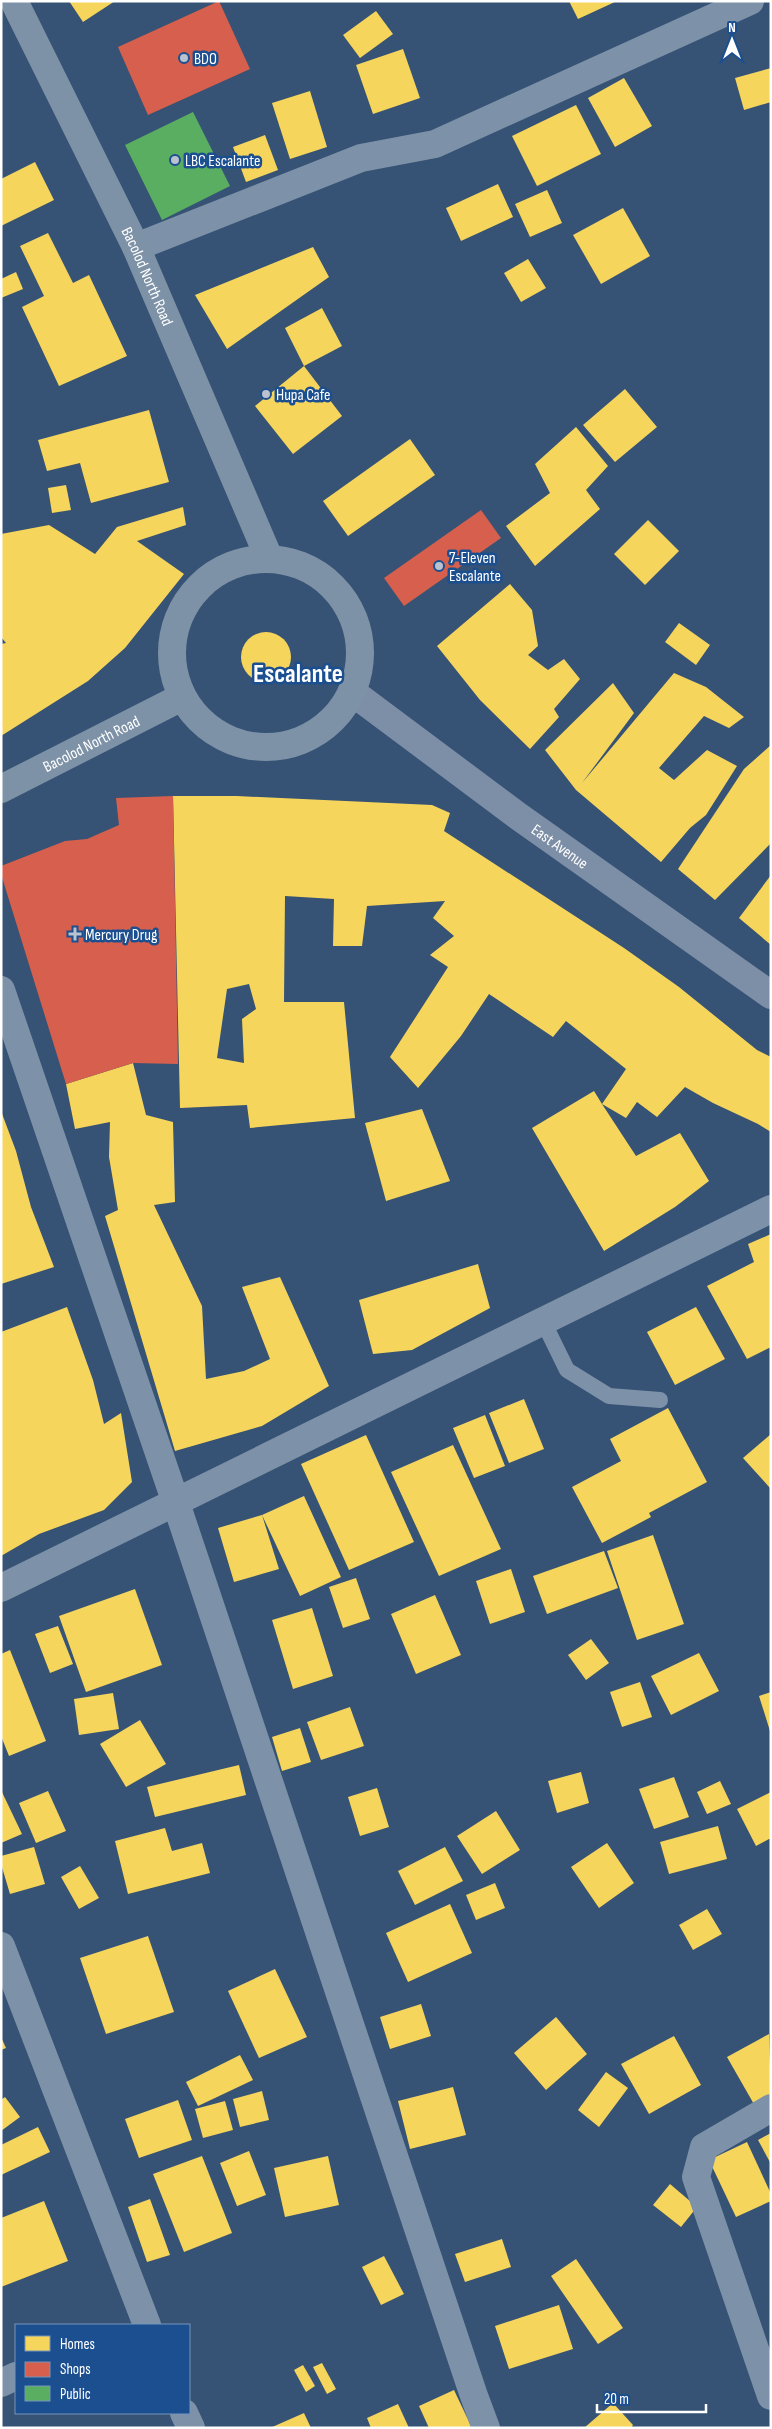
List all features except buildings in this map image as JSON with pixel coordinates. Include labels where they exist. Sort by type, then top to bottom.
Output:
[{"type":"highway","name":"Bacolod North Road","points":[[14,1],[136,247],[269,558]]},
{"type":"highway","points":[[269,558],[300,564],[326,580],[347,603],[358,632],[361,663],[352,692],[336,717],[312,735],[284,746],[254,746],[225,738],[201,721],[182,697],[172,666],[173,633],[186,603],[208,579],[237,563],[269,558]]},
{"type":"highway","name":"Bacolod North Road","points":[[1,789],[182,697]]},
{"type":"main road","name":"East Avenue","points":[[352,692],[518,816],[771,995]]},
{"type":"street","points":[[136,247],[361,158],[435,144],[750,1]]},
{"type":"street","points":[[1,990],[176,1503],[486,2428]]},
{"type":"street","points":[[1,1588],[771,1209]]},
{"type":"street","points":[[1,1946],[141,2323]]},
{"type":"street","points":[[771,2108],[704,2147],[696,2177],[771,2396]]},
{"type":"street","points":[[1,2383],[15,2376]]},
{"type":"street","points":[[184,2414],[191,2428]]},
{"type":"lane","points":[[543,1321],[567,1370],[609,1396],[660,1400]]},
{"type":"place","name":"BDO","points":[[184,58]]},
{"type":"place","name":"LBC Escalante","points":[[175,160]]},
{"type":"place","name":"Hupa Cafe","points":[[266,394]]},
{"type":"place","name":"7-Eleven Escalante","points":[[439,566]]},
{"type":"place","name":"Mercury Drug","points":[[75,934]]},
{"type":"district","name":"Escalante","points":[[298,673]]}]
